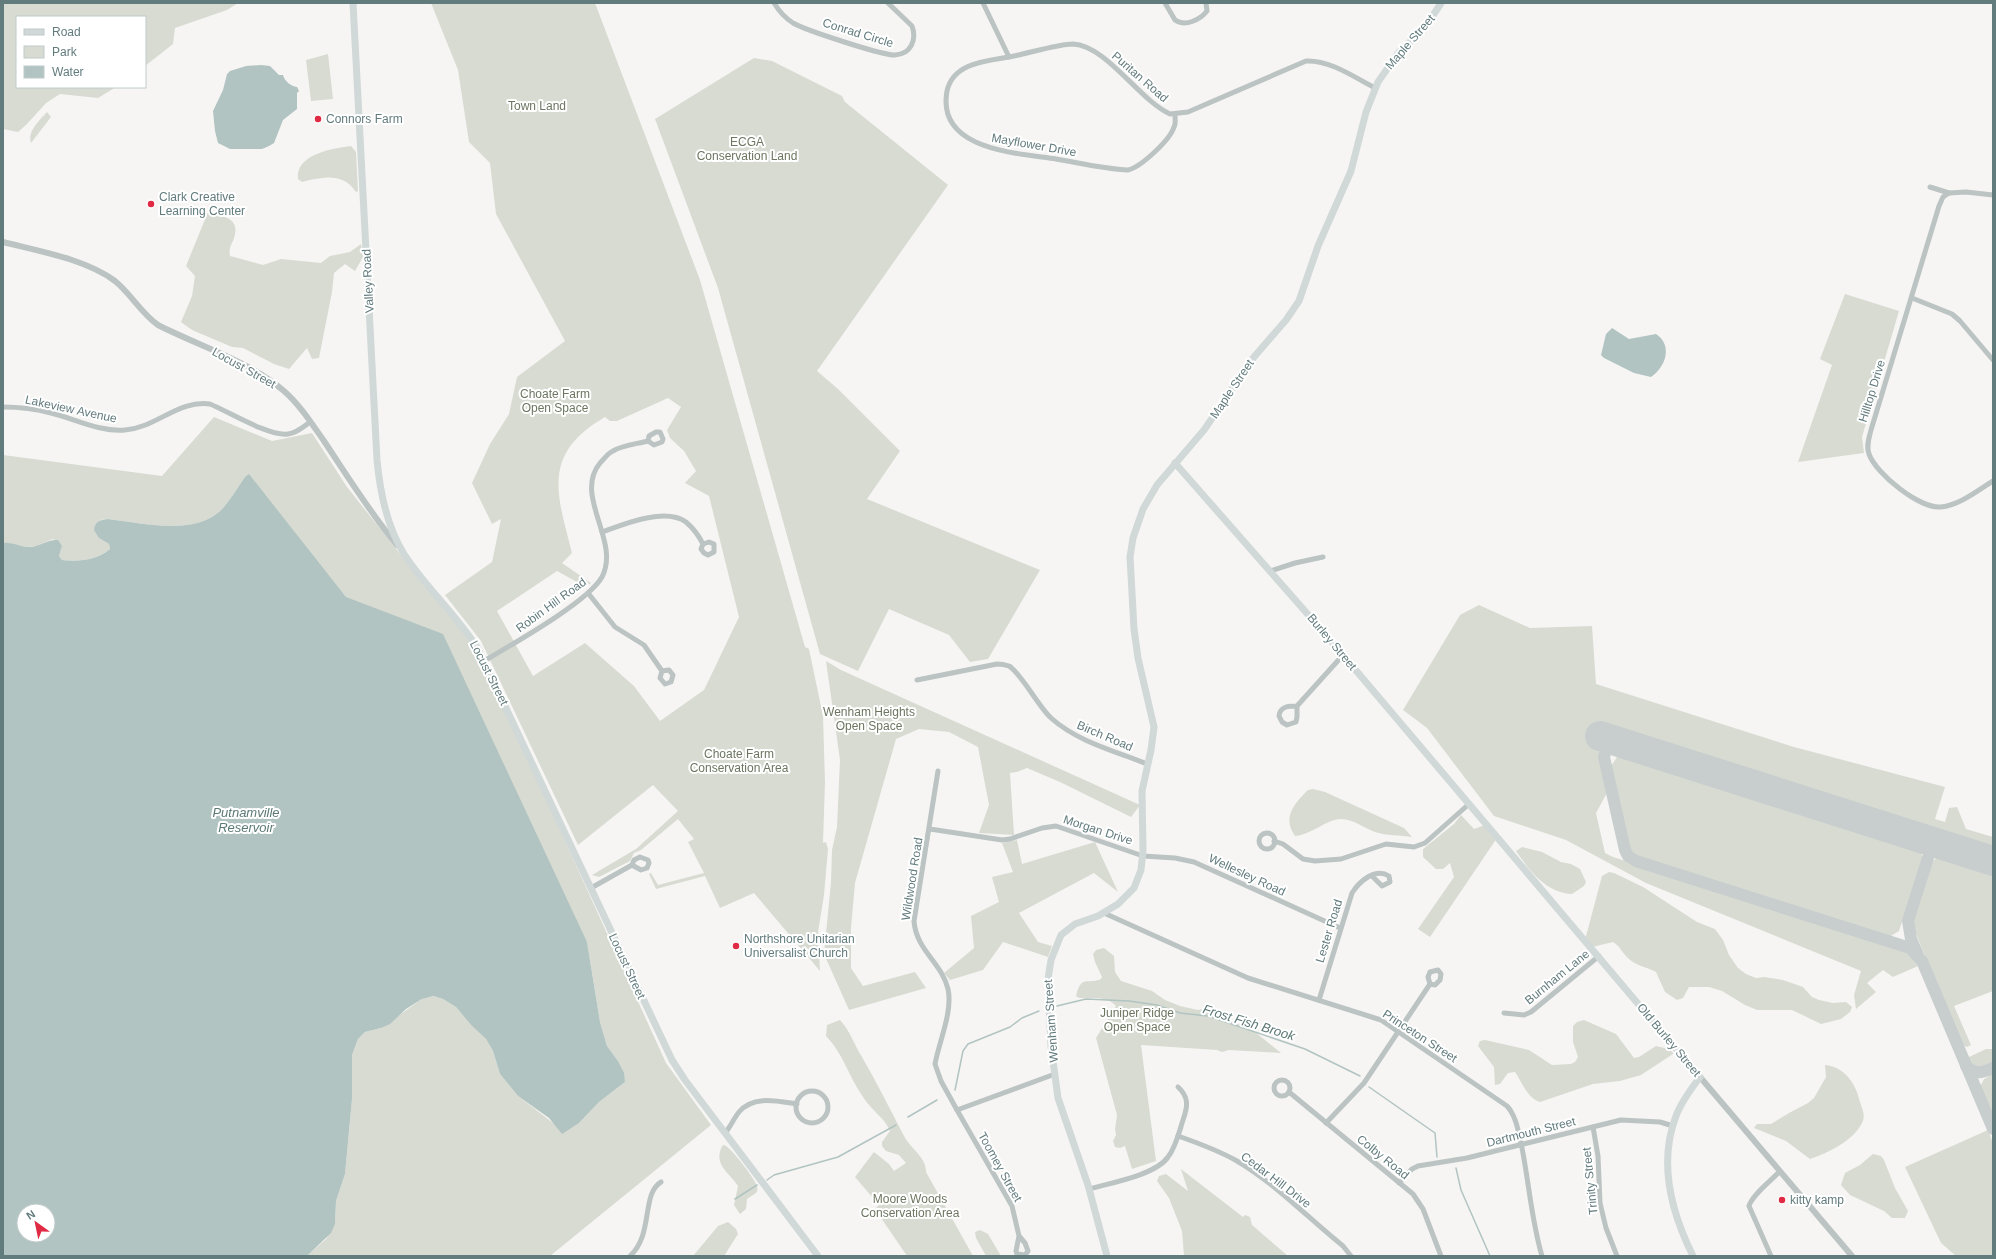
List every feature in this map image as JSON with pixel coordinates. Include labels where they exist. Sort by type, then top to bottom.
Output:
[{"type":"main road","name":"Valley Road","points":[[353,3],[377,460],[382,492],[388,516],[396,538],[405,555]]},
{"type":"main road","name":"Maple Street","points":[[1141,800],[1154,727],[1137,649],[1133,613],[1131,549],[1143,509],[1157,485],[1204,430],[1254,357],[1286,320],[1299,301],[1318,246],[1351,171],[1366,112],[1376,88],[1392,62],[1425,28],[1441,3]]},
{"type":"main road","name":"Burley Street","points":[[1175,463],[1343,655],[1486,823]]},
{"type":"main road","name":"Locust Street","points":[[405,555],[466,631],[484,661],[672,1060],[818,1256]]},
{"type":"main road","name":"Wenham Street","points":[[1107,1256],[1089,1189],[1058,1098],[1048,980],[1051,960],[1057,941],[1067,928],[1104,913],[1118,904],[1134,888],[1141,870],[1143,856],[1141,800]]},
{"type":"main road","name":"Old Burley Street","points":[[1486,823],[1700,1077]]},
{"type":"main road","points":[[1693,1256],[1679,1226],[1670,1192],[1670,1145],[1675,1117],[1683,1100],[1700,1077]]},
{"type":"street","name":"Conrad Circle","points":[[774,3],[786,18],[804,27],[870,50],[890,55],[901,54],[909,50],[913,43],[914,31],[912,26],[888,3]]},
{"type":"street","points":[[983,3],[1009,57]]},
{"type":"street","points":[[1165,3],[1175,20],[1184,23],[1190,22],[1204,15],[1207,11],[1206,3]]},
{"type":"street","name":"Puritan Road","points":[[1009,57],[1066,45],[1086,47],[1104,58],[1164,111],[1175,115],[1188,112],[1288,66],[1306,61],[1320,62],[1332,66],[1376,88]]},
{"type":"street","name":"Mayflower Drive","points":[[1009,57],[967,67],[955,75],[950,82],[946,104],[948,114],[952,122],[959,132],[984,146],[1128,170],[1137,168],[1146,161],[1170,134],[1175,127],[1175,115]]},
{"type":"street","points":[[1930,187],[1949,193],[1966,192],[1993,195]]},
{"type":"street","name":"Hilltop Drive","points":[[1949,193],[1942,199],[1871,430],[1868,446],[1869,453],[1872,461],[1905,492],[1930,506],[1941,507],[1954,504],[1993,480]]},
{"type":"street","name":"Locust Street","points":[[3,242],[62,257],[106,275],[120,286],[150,320],[263,376],[290,396],[310,422],[372,513],[405,555]]},
{"type":"street","points":[[1912,298],[1952,314],[1960,321],[1993,360]]},
{"type":"street","name":"Lakeview Avenue","points":[[3,407],[26,408],[51,412],[93,426],[114,430],[140,428],[183,406],[200,402],[210,404],[269,431],[283,435],[300,430],[310,422]]},
{"type":"street","name":"Robin Hill Road","points":[[484,661],[546,623],[588,593],[602,576],[605,564],[602,532],[591,492],[592,478],[598,467],[613,451],[648,441]]},
{"type":"street","points":[[602,532],[634,521],[665,515],[677,517],[686,522],[704,544]]},
{"type":"street","points":[[1270,571],[1295,563],[1323,557]]},
{"type":"street","points":[[588,593],[614,627],[644,645],[662,671]]},
{"type":"street","points":[[1297,706],[1343,655]]},
{"type":"street","name":"Birch Road","points":[[917,680],[997,664],[1009,666],[1016,672],[1038,704],[1064,728],[1082,739],[1147,764]]},
{"type":"street","name":"Wildwood Road","points":[[938,771],[930,829],[915,910],[914,930],[920,945],[937,969],[948,989],[948,1006],[936,1064],[941,1081],[957,1110]]},
{"type":"street","points":[[1274,841],[1283,844],[1303,859],[1314,861],[1341,859],[1386,844],[1414,847],[1424,843],[1470,804]]},
{"type":"street","name":"Morgan Drive","points":[[930,829],[1010,840],[1042,828],[1056,826],[1143,856]]},
{"type":"street","name":"Wellesley Road","points":[[1143,856],[1175,858],[1194,862],[1340,928]]},
{"type":"street","points":[[591,888],[632,865]]},
{"type":"street","name":"Lester Road","points":[[1319,1000],[1352,893],[1357,885],[1372,876]]},
{"type":"street","name":"Princeton Street","points":[[1104,913],[1248,978],[1381,1020],[1507,1106],[1514,1115],[1521,1144],[1529,1179],[1534,1219],[1542,1256]]},
{"type":"street","name":"Burnham Lane","points":[[1504,1013],[1524,1015],[1532,1012],[1599,956]]},
{"type":"street","points":[[1326,1123],[1364,1083],[1430,984]]},
{"type":"street","points":[[957,1110],[1055,1074]]},
{"type":"street","name":"Old Burley Street","points":[[1700,1077],[1852,1256]]},
{"type":"street","points":[[1089,1189],[1158,1167],[1168,1158],[1178,1136],[1187,1101],[1185,1094],[1178,1087]]},
{"type":"street","points":[[807,1092],[817,1092],[826,1099],[828,1109],[823,1118],[811,1123],[800,1117],[796,1104],[798,1099],[807,1092]]},
{"type":"street","name":"Colby Road","points":[[1289,1092],[1413,1194],[1423,1209],[1441,1256]]},
{"type":"street","points":[[725,1133],[733,1124],[738,1113],[749,1104],[761,1100],[796,1104]]},
{"type":"street","name":"Toomey Street","points":[[957,1110],[1012,1206],[1019,1236]]},
{"type":"street","name":"Dartmouth Street","points":[[1399,1183],[1412,1169],[1418,1166],[1445,1163],[1631,1119],[1660,1122],[1673,1126]]},
{"type":"street","name":"Trinity Street","points":[[1593,1127],[1598,1156],[1600,1203],[1606,1228],[1617,1256]]},
{"type":"street","name":"Cedar Hill Drive","points":[[1178,1136],[1211,1148],[1238,1162],[1257,1175],[1343,1246],[1351,1256]]},
{"type":"street","points":[[1772,1256],[1749,1206],[1753,1197],[1770,1183],[1780,1171]]},
{"type":"street","points":[[630,1256],[639,1245],[644,1235],[651,1195],[655,1186],[661,1182]]},
{"type":"green space","points":[[3,3],[238,3],[227,10],[175,28],[173,44],[146,65],[146,16],[16,16],[16,88],[114,88],[98,98],[60,94],[46,103],[18,132],[3,129]]},
{"type":"green space","points":[[431,3],[595,3],[700,280],[805,647],[809,649],[823,716],[825,782],[823,843],[826,842],[828,849],[824,895],[818,932],[820,971],[754,893],[720,908],[705,876],[656,889],[649,874],[651,873],[658,885],[704,873],[688,842],[694,839],[678,819],[641,850],[634,853],[630,861],[599,877],[592,875],[636,849],[678,811],[653,785],[578,845],[481,641],[445,595],[492,562],[501,519],[492,524],[472,483],[490,444],[509,414],[517,377],[565,341],[496,214],[490,163],[469,142],[458,70]],"holes":[[[668,398],[681,407],[667,430],[670,438],[684,451],[696,471],[685,483],[709,496],[739,617],[704,690],[660,721],[634,686],[585,643],[533,676],[497,611],[557,571],[586,587],[591,583],[562,563],[572,553],[562,512],[559,494],[559,477],[562,461],[571,446],[585,431],[605,417],[610,421],[617,421]]]},
{"type":"green space","points":[[328,54],[333,99],[311,101],[306,60]]},
{"type":"green space","name":"ECGA Conservation Land","points":[[754,58],[772,61],[842,96],[845,102],[948,185],[817,371],[838,389],[900,451],[867,499],[1040,570],[988,659],[970,662],[949,635],[889,609],[858,671],[820,654],[718,288],[655,119]]},
{"type":"green space","points":[[47,112],[51,117],[31,143],[30,139],[32,130]]},
{"type":"green space","points":[[351,146],[356,152],[358,191],[356,192],[345,181],[338,179],[324,178],[302,182],[298,179],[299,170],[309,158],[335,148]]},
{"type":"green space","points":[[208,212],[226,217],[234,223],[235,233],[230,248],[230,256],[263,265],[281,259],[321,263],[330,256],[350,252],[361,244],[363,257],[355,271],[345,264],[334,273],[332,292],[319,358],[312,359],[307,348],[289,369],[274,364],[243,348],[232,347],[192,330],[181,322],[192,296],[195,276],[186,266]]},
{"type":"green space","points":[[1845,294],[1899,311],[1862,437],[1864,453],[1798,462],[1832,365],[1820,359]]},
{"type":"green space","points":[[214,417],[272,441],[312,433],[347,487],[443,608],[464,632],[483,661],[666,1063],[711,1125],[550,1256],[307,1256],[326,1239],[335,1224],[336,1201],[345,1174],[352,1099],[352,1055],[358,1039],[365,1032],[381,1028],[422,999],[432,996],[443,999],[456,1007],[471,1025],[486,1039],[493,1051],[500,1074],[518,1096],[557,1126],[579,1123],[599,1102],[625,1082],[618,1061],[607,1046],[600,1022],[587,942],[346,597],[245,477],[223,508],[212,517],[199,523],[168,526],[108,519],[100,520],[99,538],[109,544],[110,549],[93,558],[75,561],[62,560],[59,556],[62,546],[53,539],[36,546],[28,547],[3,543],[3,455],[162,476]]},
{"type":"green space","points":[[1479,605],[1530,628],[1592,626],[1596,684],[1794,747],[1945,787],[1935,819],[1945,822],[1949,808],[1957,807],[1966,829],[1993,837],[1993,850],[1603,727],[1598,747],[1608,791],[1596,813],[1605,853],[1613,857],[1909,951],[1918,966],[1893,977],[1883,970],[1867,983],[1876,992],[1856,1009],[1854,995],[1861,971],[1646,883],[1566,840],[1494,816],[1427,728],[1403,710],[1460,615]]},
{"type":"green space","name":"Wenham Heights Open Space","points":[[826,661],[841,670],[1140,805],[1131,817],[1060,782],[1027,768],[1010,773],[1014,835],[979,833],[989,805],[978,747],[949,732],[919,729],[896,739],[855,883],[851,928],[851,968],[863,986],[915,972],[926,988],[849,1010],[824,954],[831,882],[832,850],[837,827],[840,760]]},
{"type":"green space","points":[[1623,755],[1918,848],[1922,855],[1922,860],[1899,931],[1889,937],[1634,856],[1629,850],[1611,766],[1617,757]]},
{"type":"green space","points":[[1313,789],[1325,792],[1404,828],[1412,837],[1380,833],[1345,819],[1330,822],[1307,833],[1295,836],[1291,829],[1290,823],[1291,811],[1298,800],[1308,790]]},
{"type":"green space","points":[[1461,815],[1474,829],[1485,825],[1497,838],[1430,937],[1418,929],[1454,877],[1450,863],[1443,869],[1436,869],[1423,857],[1423,849],[1454,824]]},
{"type":"green space","points":[[1017,840],[1022,864],[1095,842],[1118,892],[1094,873],[1019,913],[1038,942],[1052,946],[1048,957],[1003,942],[983,970],[950,980],[944,973],[974,948],[971,916],[999,902],[992,877],[1013,872],[1002,843]]},
{"type":"green space","points":[[1522,847],[1542,852],[1561,862],[1571,864],[1580,869],[1586,882],[1584,886],[1572,894],[1562,892],[1546,885],[1533,873],[1516,851]]},
{"type":"green space","points":[[1942,856],[1993,872],[1993,991],[1954,1006],[1971,1045],[1967,1047],[1962,1045],[1914,929],[1914,916],[1932,862],[1937,857]]},
{"type":"green space","points":[[1609,872],[1643,887],[1697,922],[1715,929],[1723,940],[1729,955],[1738,968],[1746,974],[1756,978],[1764,977],[1783,980],[1803,987],[1812,997],[1819,1000],[1833,1003],[1846,1002],[1852,1007],[1850,1012],[1841,1019],[1821,1024],[1792,1010],[1757,1010],[1745,1005],[1722,991],[1709,987],[1689,987],[1683,998],[1677,1000],[1665,992],[1656,972],[1632,961],[1613,942],[1592,947],[1585,940],[1602,876]]},
{"type":"green space","name":"Juniper Ridge Open Space","points":[[1104,948],[1114,956],[1115,972],[1121,981],[1152,991],[1165,1000],[1180,1006],[1198,1010],[1208,1008],[1214,1009],[1234,1023],[1249,1027],[1281,1053],[1229,1050],[1222,1052],[1217,1050],[1141,1045],[1156,1161],[1132,1169],[1125,1146],[1120,1148],[1115,1147],[1113,1141],[1116,1135],[1115,1129],[1117,1115],[1096,1038],[1116,1006],[1105,999],[1078,998],[1076,996],[1080,985],[1086,982],[1101,979],[1102,977],[1093,954],[1096,950]]},
{"type":"green space","name":"Moore Woods Conservation Area","points":[[840,1020],[849,1033],[904,1136],[924,1162],[926,1172],[973,1256],[907,1256],[875,1209],[879,1205],[855,1177],[874,1152],[889,1164],[894,1171],[906,1163],[899,1155],[886,1151],[882,1146],[882,1142],[890,1131],[863,1097],[837,1050],[826,1036],[827,1025]]},
{"type":"green space","points":[[1584,1020],[1616,1034],[1634,1058],[1639,1057],[1656,1046],[1669,1049],[1673,1054],[1641,1075],[1620,1081],[1593,1084],[1540,1102],[1535,1100],[1528,1093],[1515,1072],[1508,1073],[1500,1084],[1495,1085],[1494,1067],[1478,1046],[1480,1041],[1485,1040],[1529,1050],[1552,1065],[1571,1064],[1575,1062],[1578,1057],[1573,1042],[1573,1026],[1577,1022]]},
{"type":"green space","points":[[1986,1049],[1993,1049],[1993,1063],[1979,1068],[1971,1066],[1968,1060],[1969,1057]]},
{"type":"green space","points":[[1825,1065],[1832,1066],[1844,1073],[1852,1083],[1856,1089],[1864,1117],[1858,1129],[1846,1141],[1832,1150],[1810,1159],[1786,1141],[1754,1128],[1757,1124],[1771,1124],[1814,1098],[1826,1077]]},
{"type":"green space","points":[[1993,1074],[1993,1119],[1980,1087],[1984,1079]]},
{"type":"green space","points":[[1988,1130],[1993,1143],[1993,1256],[1956,1256],[1941,1243],[1905,1167]]},
{"type":"green space","points":[[724,1145],[742,1163],[757,1188],[756,1193],[747,1199],[746,1209],[740,1214],[734,1205],[738,1186],[723,1168],[719,1158],[722,1146]]},
{"type":"green space","points":[[1873,1154],[1881,1156],[1884,1160],[1895,1188],[1908,1211],[1905,1218],[1892,1218],[1884,1211],[1850,1195],[1841,1185],[1845,1173],[1860,1165]]},
{"type":"green space","points":[[1181,1169],[1243,1217],[1245,1215],[1250,1217],[1252,1225],[1288,1256],[1184,1256],[1182,1231],[1169,1198],[1157,1181],[1159,1176],[1166,1174],[1188,1191]]},
{"type":"green space","points":[[728,1222],[736,1229],[738,1234],[724,1256],[693,1256],[718,1226]]},
{"type":"green space","points":[[980,1230],[988,1234],[1001,1256],[986,1256],[976,1238],[975,1232]]},
{"type":"water","points":[[246,66],[270,66],[279,75],[283,75],[288,83],[297,87],[299,91],[297,93],[297,109],[283,120],[274,143],[269,146],[262,149],[230,149],[218,143],[213,111],[223,90],[227,74],[230,71]]},
{"type":"water","points":[[1612,328],[1629,339],[1656,334],[1661,339],[1666,350],[1666,356],[1664,362],[1656,373],[1651,377],[1634,373],[1601,355],[1606,334]]},
{"type":"water","name":"Putnamville Reservoir","points":[[249,474],[346,597],[443,634],[587,942],[600,1022],[607,1046],[618,1061],[624,1073],[625,1082],[599,1102],[579,1123],[562,1134],[549,1118],[518,1096],[500,1074],[493,1051],[486,1039],[471,1025],[456,1007],[443,999],[433,996],[422,999],[406,1009],[390,1024],[365,1032],[358,1039],[352,1055],[352,1099],[345,1174],[336,1201],[335,1224],[331,1233],[307,1256],[3,1256],[3,543],[29,547],[58,540],[62,546],[59,556],[62,560],[75,561],[94,558],[110,549],[109,544],[99,538],[94,530],[96,523],[100,521],[108,519],[168,526],[199,523],[212,517],[223,508],[245,477]]},
{"type":"waterway","name":"Frost Fish Brook","points":[[1057,1006],[1086,999],[1129,1001],[1157,1005],[1180,1013],[1208,1016],[1305,1049],[1360,1076]]},
{"type":"waterway","name":"Frost Fish Brook","points":[[955,1090],[963,1051],[968,1044],[1010,1027],[1022,1018],[1039,1011]]},
{"type":"waterway","name":"Frost Fish Brook","points":[[1369,1087],[1435,1133],[1437,1157]]},
{"type":"waterway","name":"Frost Fish Brook","points":[[908,1117],[937,1100]]},
{"type":"waterway","name":"Frost Fish Brook","points":[[767,1180],[774,1175],[838,1157],[896,1125]]},
{"type":"waterway","name":"Frost Fish Brook","points":[[1456,1168],[1461,1190],[1490,1256]]},
{"type":"waterway","name":"Frost Fish Brook","points":[[735,1199],[757,1185]]},
{"type":"taxiway","points":[[1618,742],[1607,747],[1604,757],[1625,850],[1628,856],[1636,861],[1910,948],[1922,961],[1993,1129]]},
{"type":"taxiway","points":[[1918,955],[1911,939],[1908,921],[1933,842]]},
{"type":"taxiway","points":[[1966,1066],[1972,1071],[1976,1072],[1993,1068]]},
{"type":"runway","points":[[1600,736],[1993,861]]},
{"type":"place","name":"Connors Farm","points":[[318,119]]},
{"type":"place","name":"Clark Creative Learning Center","points":[[151,204]]},
{"type":"place","name":"Northshore Unitarian Universalist Church","points":[[736,946]]},
{"type":"place","name":"kitty kamp","points":[[1782,1200]]},
{"type":"park label","name":"Town Land","points":[[537,106]]},
{"type":"park label","name":"Choate Farm Open Space","points":[[555,401]]},
{"type":"park label","name":"Choate Farm Conservation Area","points":[[739,761]]}]
